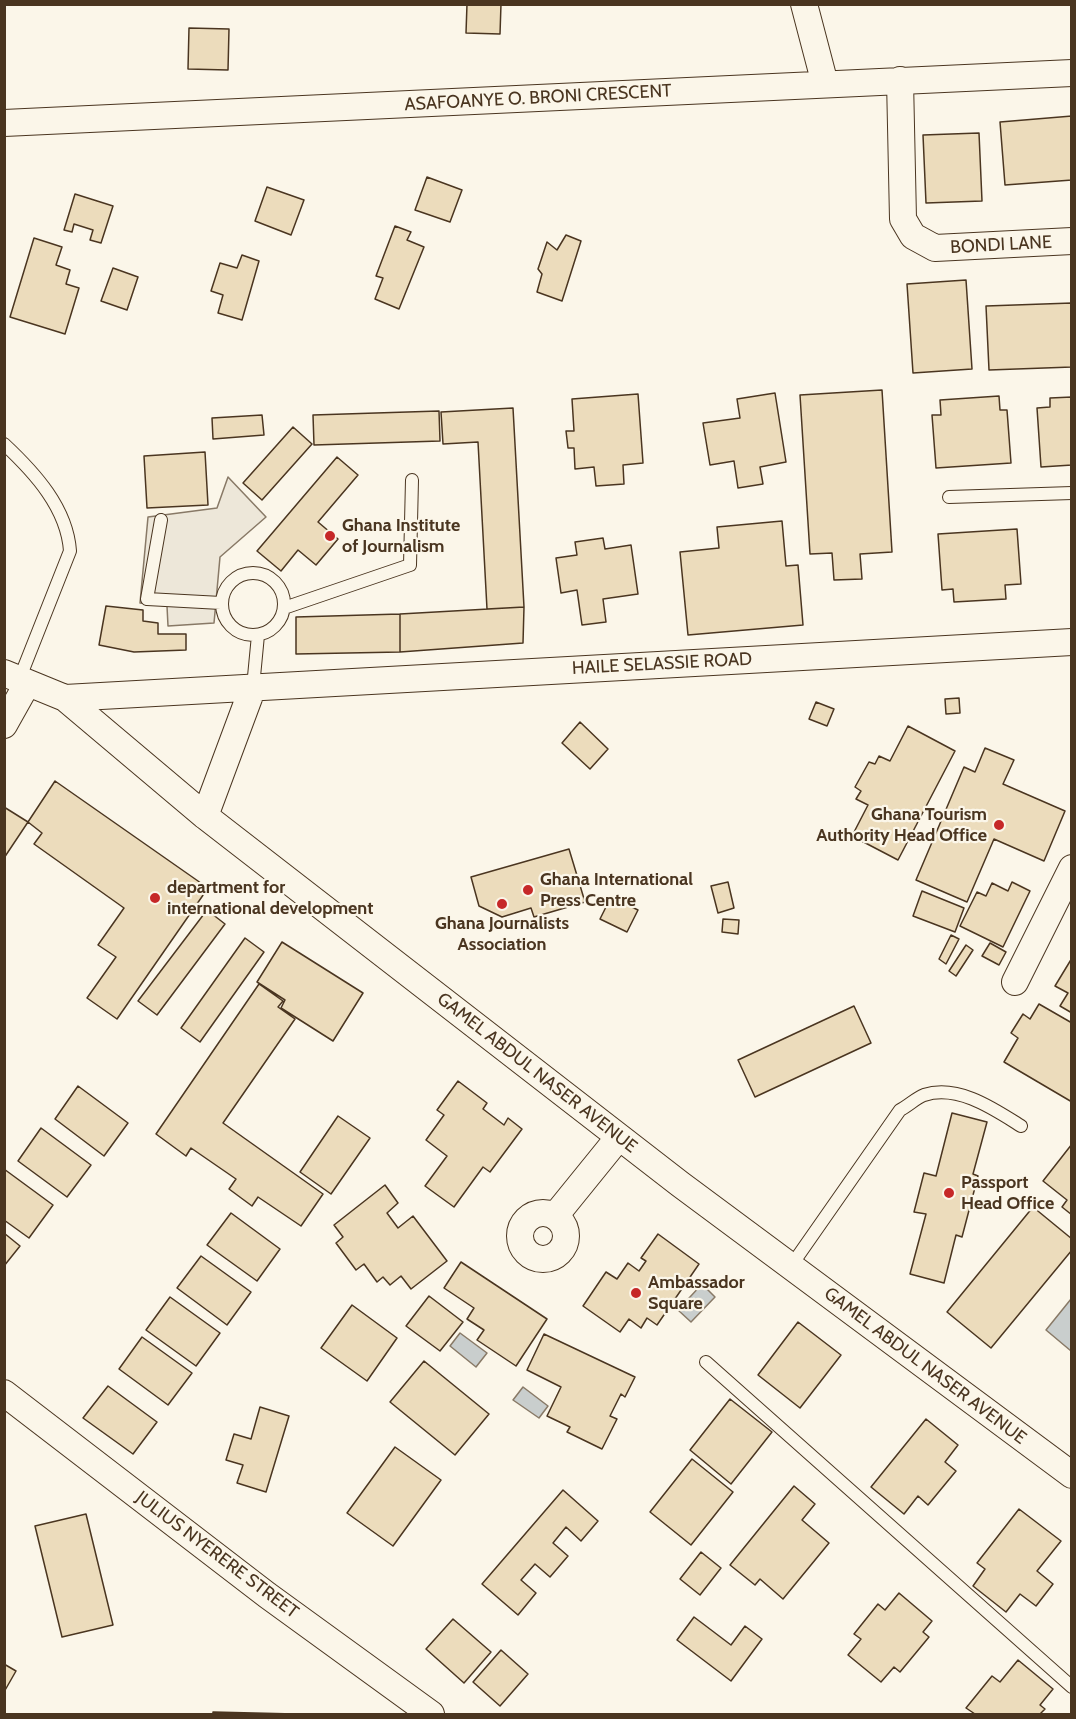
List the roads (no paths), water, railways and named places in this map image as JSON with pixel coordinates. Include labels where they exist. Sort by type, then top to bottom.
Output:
[{"type":"street","points":[[804,4],[825,84]]},
{"type":"street","name":"ASAFOANYE O. BRONI CRESCENT","points":[[4,123],[1071,73]]},
{"type":"street","name":"BONDI LANE","points":[[900,80],[903,219],[913,236],[935,248],[1071,241]]},
{"type":"street","name":"HAILE SELASSIE ROAD","points":[[65,698],[1071,642]]},
{"type":"street","points":[[4,725],[17,679]]},
{"type":"street","name":"GAMEL ABDUL NASER AVENUE","points":[[17,679],[65,698],[205,816],[619,1137],[1071,1475]]},
{"type":"street","points":[[205,816],[253,687]]},
{"type":"street","points":[[1015,982],[1071,868]]},
{"type":"street","points":[[555,1216],[619,1137]]},
{"type":"street","name":"JULIUS NYERERE STREET","points":[[4,1393],[267,1595],[431,1714]]},
{"type":"lane","points":[[4,444],[26,464],[61,512],[69,533],[70,551],[17,679]]},
{"type":"lane","points":[[284,608],[410,565],[412,480]]},
{"type":"lane","points":[[949,497],[1071,493]]},
{"type":"lane","points":[[161,520],[147,599],[221,603]]},
{"type":"lane","points":[[245,573],[265,575],[280,588],[284,608],[279,621],[270,630],[258,635],[239,633],[225,621],[221,603],[228,584],[245,573]]},
{"type":"lane","points":[[253,687],[258,635]]},
{"type":"lane","points":[[791,1266],[900,1110],[924,1095],[947,1092],[987,1104],[1021,1126]]},
{"type":"lane","points":[[706,1362],[1071,1687]]},
{"type":"place","name":"Ghana Institute of Journalism","points":[[330,536]]},
{"type":"place","name":"Ghana Tourism Authority Head Office","points":[[999,825]]},
{"type":"place","name":"Ghana International Press Centre","points":[[528,890]]},
{"type":"place","name":"department for international development","points":[[155,898]]},
{"type":"place","name":"Ghana Journalists Association","points":[[502,904]]},
{"type":"place","name":"Passport Head Office","points":[[949,1193]]},
{"type":"place","name":"Ambassador Square","points":[[636,1293]]}]
